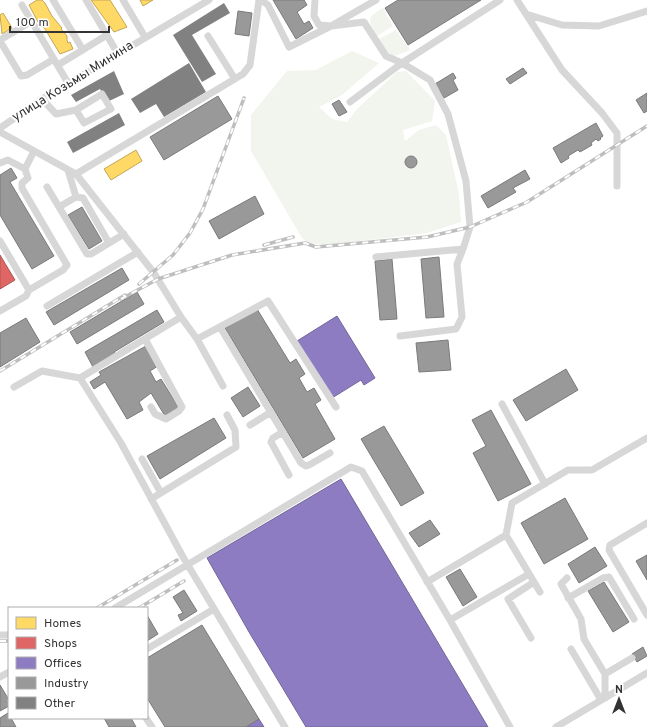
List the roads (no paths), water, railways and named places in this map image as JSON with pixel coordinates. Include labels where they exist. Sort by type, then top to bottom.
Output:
[{"type":"street","points":[[53,0],[83,50]]},
{"type":"street","points":[[86,0],[118,54]]},
{"type":"street","points":[[123,0],[145,38]]},
{"type":"street","name":"улица Козьмы Минина","points":[[0,128],[68,83],[209,0]]},
{"type":"street","points":[[76,174],[243,74],[250,65],[260,0],[268,5],[289,47],[331,26],[376,0]]},
{"type":"street","points":[[315,0],[314,16],[319,25],[331,26],[364,22],[386,56],[402,63],[430,80],[448,114],[466,181],[470,227],[457,264],[462,317],[456,329],[400,336]]},
{"type":"street","points":[[350,102],[402,63],[500,0]]},
{"type":"street","points":[[518,0],[562,70],[602,113],[617,133],[617,186]]},
{"type":"street","points":[[22,5],[68,83]]},
{"type":"street","points":[[526,14],[562,25],[599,26],[647,12]]},
{"type":"street","points":[[32,21],[0,40],[21,76],[27,75],[83,50],[107,35]]},
{"type":"street","points":[[208,36],[235,79]]},
{"type":"street","points":[[42,99],[56,114],[76,110],[102,94],[111,109],[84,123],[76,110]]},
{"type":"street","points":[[0,132],[76,174],[154,273],[181,317],[197,339],[223,386]]},
{"type":"street","points":[[25,169],[34,151]]},
{"type":"street","points":[[0,163],[8,160],[25,169],[28,178],[22,183],[22,188],[67,265],[63,270],[29,290],[26,296],[0,311]]},
{"type":"street","points":[[68,170],[76,197]]},
{"type":"street","points":[[47,187],[87,254],[91,254],[124,234]]},
{"type":"street","points":[[58,207],[76,197],[83,198],[109,243]]},
{"type":"street","points":[[0,241],[29,290]]},
{"type":"street","points":[[376,257],[463,248]]},
{"type":"street","points":[[47,306],[138,252]]},
{"type":"street","points":[[197,339],[266,301],[270,302],[336,407]]},
{"type":"street","points":[[14,387],[42,371],[80,378],[181,317]]},
{"type":"street","points":[[220,327],[303,465],[309,464],[330,453]]},
{"type":"street","points":[[145,339],[182,407],[179,411],[166,419],[155,414],[151,408]]},
{"type":"street","points":[[80,378],[121,443],[188,565],[285,727]]},
{"type":"street","points":[[502,404],[545,484]]},
{"type":"street","points":[[250,424],[271,412]]},
{"type":"street","points":[[152,499],[236,446],[235,430],[227,415]]},
{"type":"street","points":[[283,432],[273,438],[271,442],[289,475]]},
{"type":"street","points":[[540,592],[506,535],[512,503],[568,470],[592,470],[647,438]]},
{"type":"street","points":[[142,459],[161,493]]},
{"type":"street","points":[[117,607],[351,467],[362,471],[450,620],[510,727]]},
{"type":"street","points":[[647,523],[610,545],[609,550],[647,615]]},
{"type":"street","points":[[427,582],[506,535]]},
{"type":"street","points":[[450,620],[529,574]]},
{"type":"street","points":[[568,598],[603,578],[609,577],[634,619]]},
{"type":"street","points":[[567,578],[561,584],[581,619],[584,639],[604,674],[603,699]]},
{"type":"street","points":[[531,638],[508,599],[534,582]]},
{"type":"street","points":[[148,648],[214,609]]},
{"type":"street","points":[[571,649],[603,699]]},
{"type":"street","points":[[604,674],[632,658]]},
{"type":"street","points":[[556,727],[647,673]]},
{"type":"railway","points":[[139,284],[173,255],[190,233],[203,209],[244,98]]},
{"type":"railway","points":[[121,299],[158,279],[232,255],[305,243],[316,247],[427,237],[470,227],[527,202],[647,126]]},
{"type":"railway","points":[[264,245],[293,237]]},
{"type":"railway","points":[[0,371],[125,295]]},
{"type":"railway","points":[[99,607],[177,560]]},
{"type":"railway","points":[[141,607],[184,581]]},
{"type":"railway","points":[[0,641],[8,641]]}]
